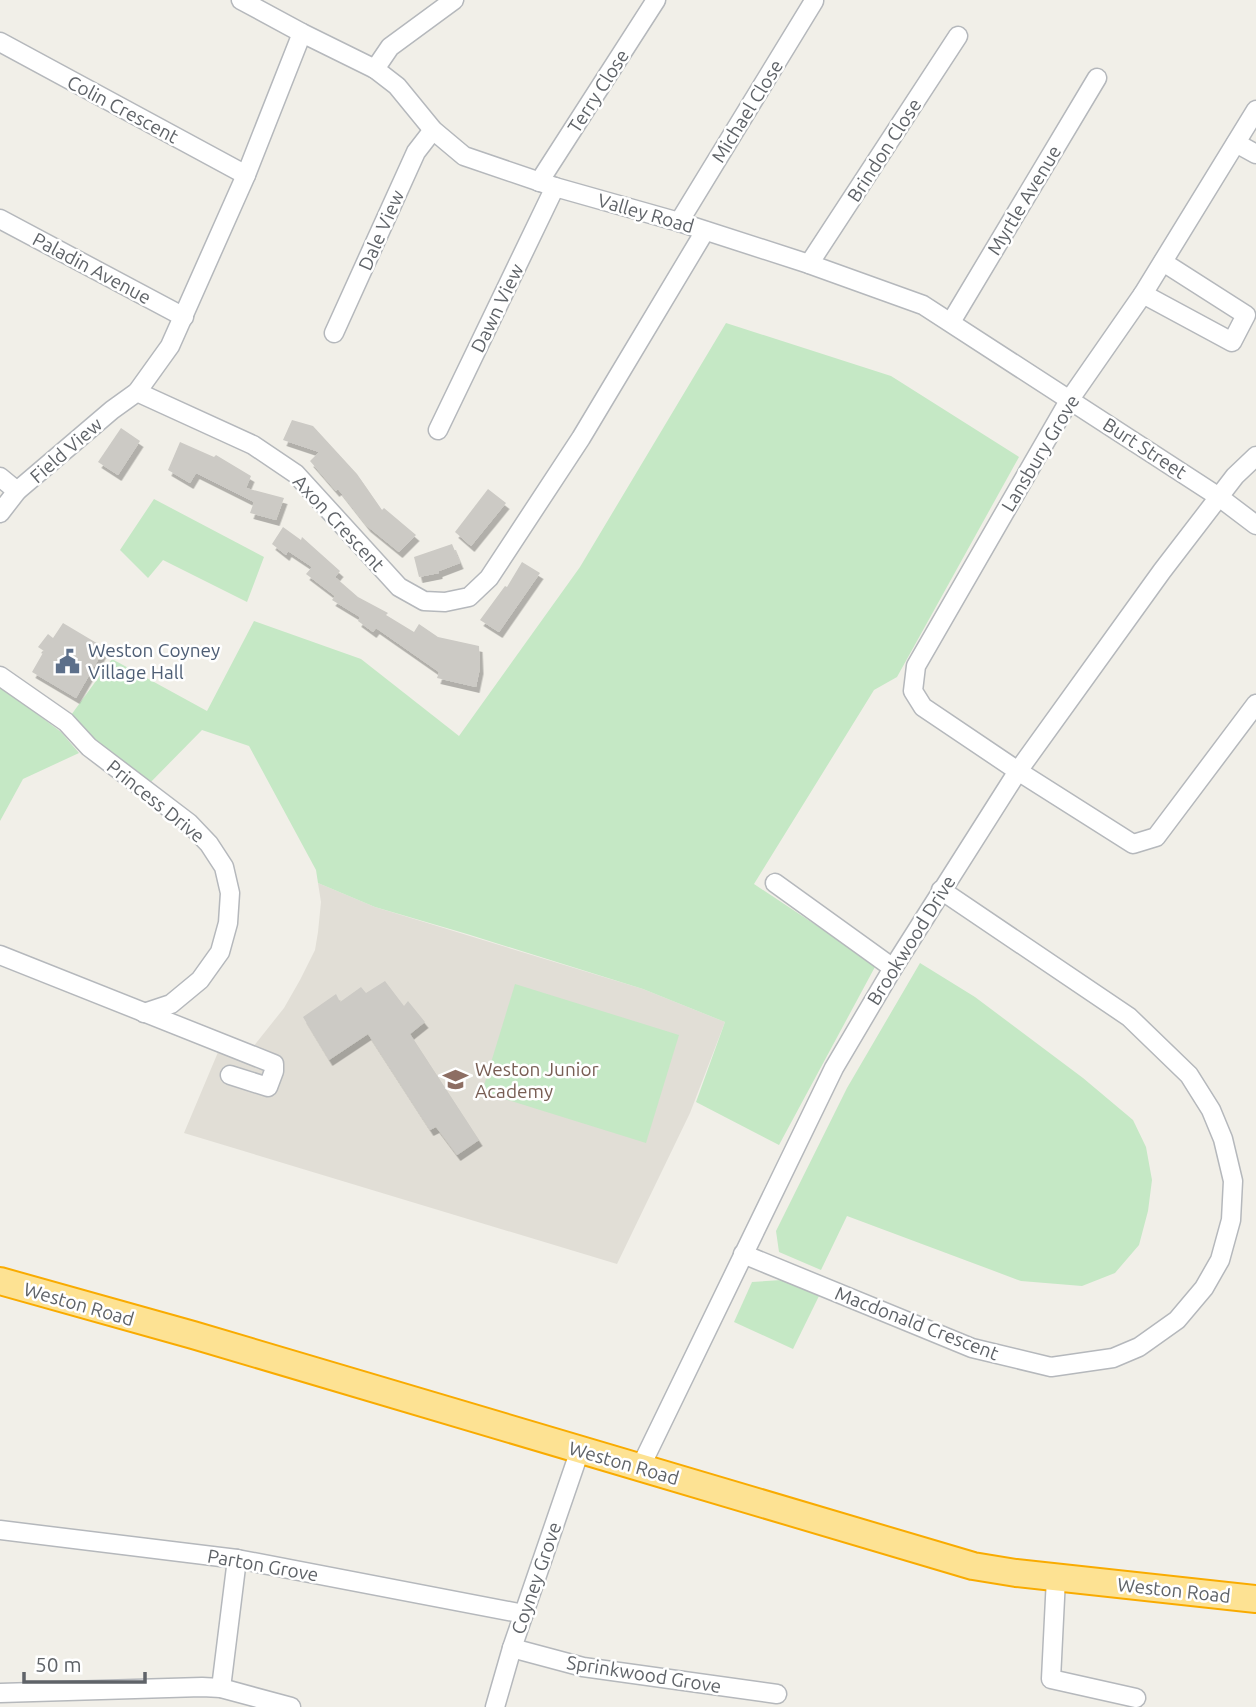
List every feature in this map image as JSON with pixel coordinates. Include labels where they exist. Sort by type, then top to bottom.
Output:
[{"type":"highway","name":"Weston Road","points":[[0,1281],[194,1335],[973,1566],[1056,1578],[1256,1599]]},
{"type":"street","name":"Valley Road","points":[[241,0],[375,69],[397,86],[433,130],[464,156],[809,264],[923,305],[1070,399]]},
{"type":"street","points":[[375,69],[390,47],[454,0]]},
{"type":"street","name":"Terry Close","points":[[547,184],[656,0]]},
{"type":"street","name":"Michael Close","points":[[679,222],[814,1]]},
{"type":"street","points":[[137,391],[170,346],[184,317],[246,175],[302,33]]},
{"type":"street","name":"Brindon Close","points":[[809,264],[958,36]]},
{"type":"street","name":"Colin Crescent","points":[[0,42],[246,175]]},
{"type":"street","name":"Myrtle Avenue","points":[[951,323],[1097,78]]},
{"type":"street","name":"Lansbury Grove","points":[[1018,771],[923,707],[912,691],[916,666],[1070,399],[1143,294],[1256,110]]},
{"type":"street","name":"Dale View","points":[[334,333],[416,152],[433,130]]},
{"type":"street","points":[[1236,143],[1256,154]]},
{"type":"street","name":"Dawn View","points":[[438,430],[547,184]]},
{"type":"street","name":"Paladin Avenue","points":[[0,219],[184,317]]},
{"type":"street","name":"Axon Crescent","points":[[137,391],[253,445],[296,474],[399,587],[424,601],[445,602],[469,597],[489,578],[581,438],[705,231]]},
{"type":"street","points":[[1143,294],[1232,342],[1246,315],[1163,262]]},
{"type":"street","name":"Field View","points":[[0,513],[17,491],[137,391]]},
{"type":"street","name":"Burt Street","points":[[1070,399],[1219,497],[1256,525]]},
{"type":"street","name":"Brookwood Drive","points":[[640,1468],[834,1068],[893,968],[1018,771],[1162,571],[1235,476],[1256,456]]},
{"type":"street","points":[[0,477],[17,491]]},
{"type":"street","name":"Princess Drive","points":[[0,676],[66,722],[89,747],[189,823],[209,844],[224,867],[230,894],[228,923],[220,952],[200,980],[171,1004],[144,1013]]},
{"type":"street","points":[[1018,771],[1133,844],[1156,837],[1256,704]]},
{"type":"street","points":[[775,883],[893,968]]},
{"type":"street","name":"Macdonald Crescent","points":[[743,1254],[972,1348],[1051,1367],[1113,1358],[1139,1347],[1177,1320],[1204,1288],[1220,1259],[1231,1220],[1233,1181],[1223,1139],[1211,1110],[1189,1075],[1129,1017],[942,890]]},
{"type":"street","points":[[0,955],[274,1064],[268,1087],[230,1075]]},
{"type":"street","name":"Coyney Grove","points":[[495,1707],[512,1648],[580,1450]]},
{"type":"street","name":"Parton Grove","points":[[0,1530],[237,1559],[524,1614]]},
{"type":"street","points":[[221,1688],[237,1559]]},
{"type":"street","points":[[1056,1578],[1051,1679],[1136,1698]]},
{"type":"street","name":"Sprinkwood Grove","points":[[512,1648],[583,1667],[777,1694]]},
{"type":"street","points":[[0,1693],[202,1687],[221,1688],[291,1707]]},
{"type":"shaded area","name":"Weston Junior Academy","points":[[318,883],[375,907],[643,989],[725,1022],[690,1113],[617,1264],[184,1133],[224,1038],[253,1047],[284,1008],[300,980],[315,950],[321,902]]},
{"type":"green space","points":[[726,323],[891,376],[1019,457],[897,677],[874,690],[754,884],[876,965],[779,1145],[696,1102],[725,1022],[643,989],[375,907],[318,883],[316,870],[249,746],[202,730],[144,789],[66,722],[112,659],[207,711],[254,621],[361,659],[459,736],[580,567]]},
{"type":"green space","points":[[154,499],[264,557],[247,602],[163,560],[148,578],[120,550]]},
{"type":"green space","points":[[0,686],[61,732],[79,753],[23,779],[0,821]]},
{"type":"green space","points":[[920,963],[975,997],[1083,1078],[1133,1120],[1146,1147],[1152,1180],[1148,1211],[1139,1245],[1115,1273],[1082,1286],[1021,1281],[847,1216],[821,1270],[779,1252],[776,1231],[847,1088]]},
{"type":"green space","points":[[515,984],[679,1035],[646,1143],[482,1092]]},
{"type":"green space","points":[[782,1280],[819,1296],[793,1349],[734,1322],[752,1282]]},
{"type":"building","points":[[292,420],[313,426],[357,474],[382,510],[384,508],[416,535],[399,552],[367,526],[338,489],[336,491],[310,461],[319,452],[283,440]]},
{"type":"building","points":[[121,428],[140,441],[118,475],[98,462]]},
{"type":"building","points":[[180,442],[214,457],[216,455],[251,476],[246,488],[284,498],[276,520],[250,513],[254,502],[196,473],[190,483],[168,470]]},
{"type":"building","points":[[488,489],[506,503],[471,546],[455,532]]},
{"type":"building","points":[[283,527],[301,540],[302,537],[340,571],[335,577],[358,597],[388,613],[386,615],[414,632],[419,624],[438,637],[479,646],[480,668],[476,687],[437,678],[439,672],[376,628],[373,632],[358,621],[360,617],[332,600],[335,596],[306,574],[312,567],[288,551],[286,555],[272,544]]},
{"type":"building","points":[[452,544],[460,563],[439,573],[419,577],[414,557]]},
{"type":"building","points":[[522,562],[540,573],[499,632],[480,620],[505,586],[507,587]]},
{"type":"building","name":"Weston Coyney Village Hall","points":[[63,623],[105,648],[76,698],[32,672],[44,651],[38,647],[48,634],[53,638]]},
{"type":"building","points":[[385,981],[404,1006],[408,1001],[425,1022],[410,1034],[479,1140],[457,1155],[436,1127],[430,1130],[368,1034],[329,1060],[303,1017],[336,994],[340,1002],[361,987],[366,993]]},
{"type":"place","name":"Weston Coyney Village Hall","points":[[68,661]]},
{"type":"place","name":"Weston Junior Academy","points":[[455,1080]]}]
